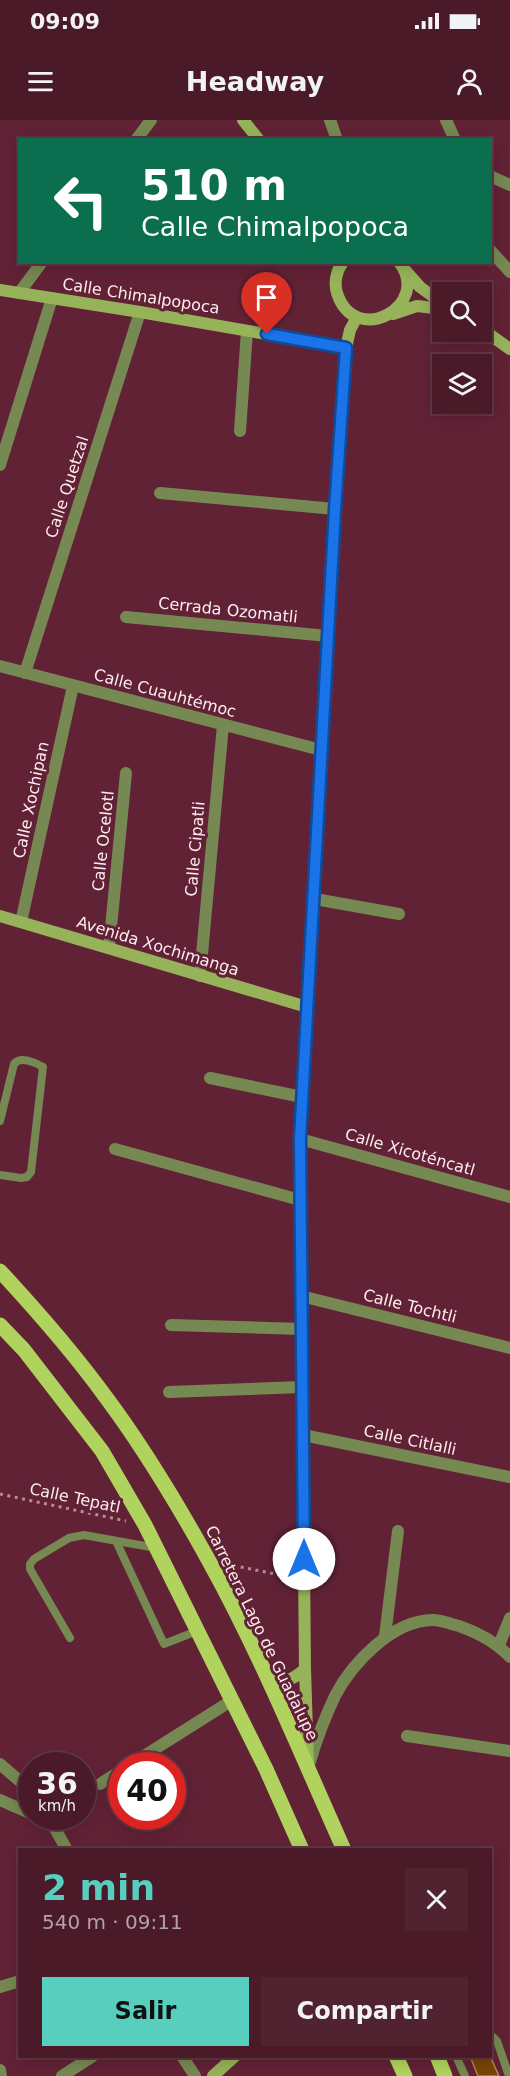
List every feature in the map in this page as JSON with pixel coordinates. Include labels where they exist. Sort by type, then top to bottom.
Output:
[{"type":"main road","name":"Carretera Lago de Guadalupe","points":[[0,1271],[44,1319],[105,1396],[152,1465],[210,1562],[268,1681],[343,1848]]},
{"type":"main road","points":[[0,1325],[24,1350],[102,1451],[145,1526],[266,1769],[301,1848]]},
{"type":"main road","points":[[397,2058],[405,2076]]},
{"type":"main road","points":[[438,2058],[445,2076]]},
{"type":"street","points":[[138,138],[151,120]]},
{"type":"street","points":[[243,120],[257,138]]},
{"type":"street","points":[[330,120],[336,138]]},
{"type":"street","points":[[446,120],[454,138]]},
{"type":"street","points":[[492,178],[510,185]]},
{"type":"street","points":[[492,252],[510,272]]},
{"type":"street","points":[[19,293],[41,264]]},
{"type":"street","points":[[341,264],[336,277],[336,289],[343,305],[357,317],[368,320],[379,319],[417,306],[432,308]]},
{"type":"street","points":[[389,315],[400,306],[406,294],[407,280],[401,265]]},
{"type":"street","points":[[401,265],[420,287],[432,296]]},
{"type":"street","name":"Calle Chimalpopoca","points":[[0,290],[346,348]]},
{"type":"street","points":[[0,465],[52,298]]},
{"type":"street","name":"Calle Quetzal","points":[[26,673],[140,312]]},
{"type":"street","points":[[308,1769],[300,1139],[346,348],[350,330],[357,317]]},
{"type":"street","points":[[240,431],[247,331]]},
{"type":"street","points":[[492,336],[510,349]]},
{"type":"street","points":[[160,493],[335,509]]},
{"type":"street","name":"Cerrada Ozomatli","points":[[126,616],[328,636]]},
{"type":"street","name":"Calle Cuauhtémoc","points":[[1,669],[26,673],[321,750]]},
{"type":"street","name":"Calle Xochipan","points":[[21,922],[73,686]]},
{"type":"street","name":"Calle Cipatli","points":[[200,976],[223,725]]},
{"type":"street","name":"Calle Ocelotl","points":[[109,948],[126,773]]},
{"type":"street","points":[[315,899],[399,914]]},
{"type":"street","name":"Avenida Xochimanga","points":[[0,916],[307,1007]]},
{"type":"street","points":[[210,1078],[302,1096]]},
{"type":"street","name":"Calle Xicoténcatl","points":[[300,1139],[510,1197]]},
{"type":"street","points":[[115,1149],[300,1200]]},
{"type":"street","name":"Calle Tochtli","points":[[301,1296],[510,1348]]},
{"type":"street","points":[[171,1325],[302,1329]]},
{"type":"street","points":[[169,1392],[302,1387]]},
{"type":"street","name":"Calle Citlalli","points":[[303,1435],[510,1477]]},
{"type":"street","points":[[385,1636],[398,1531]]},
{"type":"street","points":[[499,1646],[510,1618]]},
{"type":"street","points":[[308,1769],[320,1729],[336,1694],[350,1673],[385,1636],[413,1624],[433,1620],[471,1630],[499,1646],[510,1657]]},
{"type":"street","points":[[268,1681],[288,1681],[305,1669]]},
{"type":"street","points":[[151,1752],[231,1701]]},
{"type":"street","points":[[407,1737],[510,1751]]},
{"type":"street","points":[[0,1764],[18,1780]]},
{"type":"street","points":[[100,1784],[108,1779]]},
{"type":"street","points":[[0,1800],[18,1808]]},
{"type":"street","points":[[56,1830],[66,1848]]},
{"type":"street","points":[[0,1987],[18,1982]]},
{"type":"street","points":[[62,2076],[90,2058]]},
{"type":"street","points":[[183,2058],[195,2076]]},
{"type":"street","points":[[213,2076],[234,2058]]},
{"type":"street","points":[[0,2070],[1,2076]]},
{"type":"lane","points":[[0,1121],[16,1060],[43,1067],[31,1172],[27,1177],[21,1178],[0,1175]]},
{"type":"lane","points":[[70,1638],[30,1569],[30,1564],[34,1559],[69,1538],[84,1535],[156,1548]]},
{"type":"lane","points":[[117,1541],[164,1644],[197,1631]]},
{"type":"lane","points":[[492,2036],[497,2041],[510,2076]]},
{"type":"lane","points":[[457,2058],[465,2076]]},
{"type":"path","name":"Calle Tepatl","points":[[0,1494],[145,1526]]},
{"type":"path","points":[[243,1566],[304,1580]]},
{"type":"building","points":[[471,2058],[491,2058],[499,2076],[478,2076]]},
{"type":"route","points":[[267,334],[346,348],[300,1139],[304,1559]]}]
